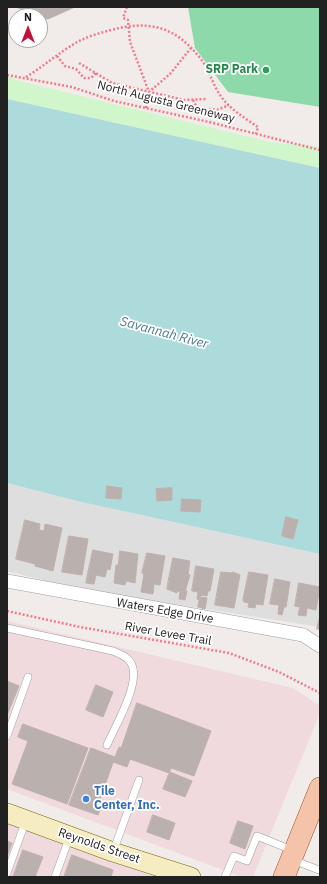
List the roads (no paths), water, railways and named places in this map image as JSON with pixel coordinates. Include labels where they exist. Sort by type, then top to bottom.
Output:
[{"type":"main road","points":[[290,862],[320,788]]},
{"type":"main road","name":"Reynolds Street","points":[[7,813],[113,852],[191,877]]},
{"type":"street","name":"Waters Edge Drive","points":[[7,581],[303,635],[320,646]]},
{"type":"lane","points":[[7,628],[113,651],[124,656],[131,664],[134,675],[132,688],[107,745]]},
{"type":"lane","points":[[7,736],[28,676]]},
{"type":"lane","points":[[113,852],[139,780]]},
{"type":"lane","points":[[7,873],[26,820]]},
{"type":"lane","points":[[55,877],[70,836]]},
{"type":"lane","points":[[225,877],[234,856],[247,861],[257,836],[290,862],[318,871]]},
{"type":"water","name":"Savannah River","points":[[7,99],[320,168],[320,554],[77,501],[7,483]]},
{"type":"place","name":"SRP Park","points":[[266,70]]},
{"type":"place","name":"Tile Center, Inc.","points":[[86,799]]}]
